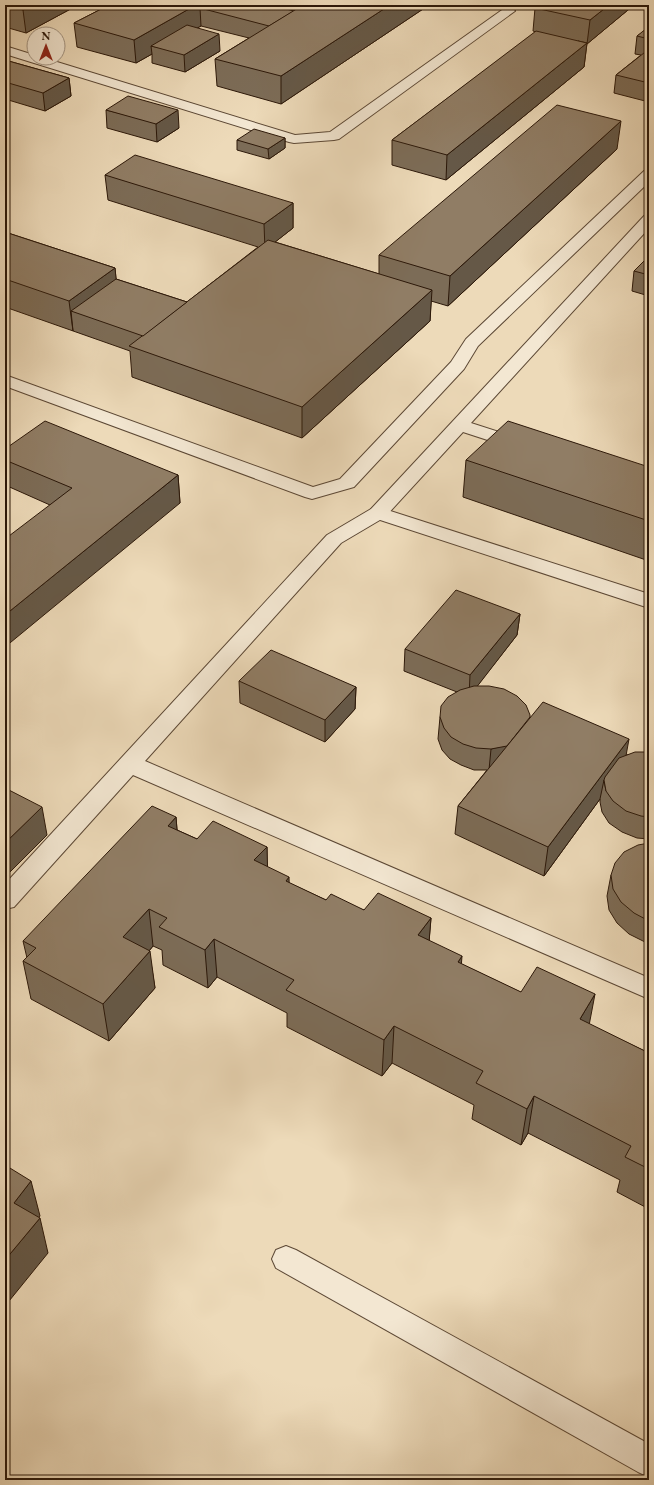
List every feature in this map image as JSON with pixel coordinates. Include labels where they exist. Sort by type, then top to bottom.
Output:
[{"type":"street","points":[[5,50],[294,139],[334,136],[509,11],[504,5]]},
{"type":"street","points":[[5,380],[312,493],[347,483],[458,365],[472,343],[649,174]]},
{"type":"street","points":[[5,900],[334,539],[378,513],[649,219]]},
{"type":"street","points":[[460,425],[536,450]]},
{"type":"street","points":[[378,513],[649,601]]},
{"type":"street","points":[[130,764],[649,989]]},
{"type":"street","points":[[286,1259],[649,1461]]},
{"type":"building","points":[[5,5],[33,5],[23,10]]},
{"type":"building","points":[[109,5],[196,5],[134,40],[74,23]]},
{"type":"building","points":[[205,5],[271,5],[294,11],[269,26],[200,8]]},
{"type":"building","points":[[303,5],[390,5],[281,76],[215,59]]},
{"type":"building","points":[[539,5],[609,5],[590,20],[535,8]]},
{"type":"building","points":[[187,25],[219,34],[184,55],[151,46]]},
{"type":"building","points":[[649,28],[649,39],[637,36]]},
{"type":"building","points":[[536,31],[587,43],[447,155],[392,140]]},
{"type":"building","points":[[649,49],[649,83],[616,75]]},
{"type":"building","points":[[5,60],[69,78],[43,93],[5,82]]},
{"type":"building","points":[[128,96],[178,110],[156,124],[106,110]]},
{"type":"building","points":[[557,105],[621,121],[450,276],[379,255]]},
{"type":"building","points":[[254,129],[285,138],[268,149],[237,140]]},
{"type":"building","points":[[135,155],[293,203],[264,224],[105,175]]},
{"type":"building","points":[[5,232],[115,268],[69,301],[5,279]]},
{"type":"building","points":[[268,240],[432,290],[302,407],[129,346]]},
{"type":"building","points":[[649,256],[649,275],[634,271]]},
{"type":"building","points":[[116,279],[187,302],[143,336],[71,311]]},
{"type":"building","points":[[45,421],[178,475],[5,615],[5,539],[72,488],[5,460],[5,449]]},
{"type":"building","points":[[508,421],[649,467],[649,521],[466,460]]},
{"type":"building","points":[[456,590],[520,614],[470,675],[405,649]]},
{"type":"building","points":[[271,650],[356,687],[325,720],[239,681]]},
{"type":"building","points":[[474,686],[489,686],[504,689],[517,696],[526,705],[530,717],[507,746],[491,749],[476,748],[463,744],[451,737],[444,728],[440,717],[441,706],[448,697],[460,690]]},
{"type":"building","points":[[543,702],[629,739],[548,847],[458,806]]},
{"type":"building","points":[[635,752],[649,752],[649,817],[626,811],[613,801],[606,791],[604,780],[605,777],[619,758]]},
{"type":"building","points":[[5,788],[42,807],[5,843]]},
{"type":"building","points":[[152,806],[176,817],[168,826],[197,839],[213,821],[267,847],[254,860],[289,877],[286,881],[326,900],[331,894],[364,910],[378,893],[431,918],[418,935],[462,956],[458,962],[521,992],[537,967],[595,994],[580,1019],[649,1053],[649,1169],[625,1157],[631,1146],[534,1096],[527,1109],[476,1083],[483,1071],[394,1026],[384,1040],[286,990],[294,980],[214,939],[205,950],[159,927],[167,918],[149,909],[123,937],[150,951],[103,1004],[23,961],[36,948],[23,941]]},
{"type":"building","points":[[649,843],[649,921],[634,913],[621,902],[613,889],[611,875],[615,863],[624,852],[638,845]]},
{"type":"building","points":[[5,1165],[31,1181],[14,1203],[40,1218],[5,1260]]}]
